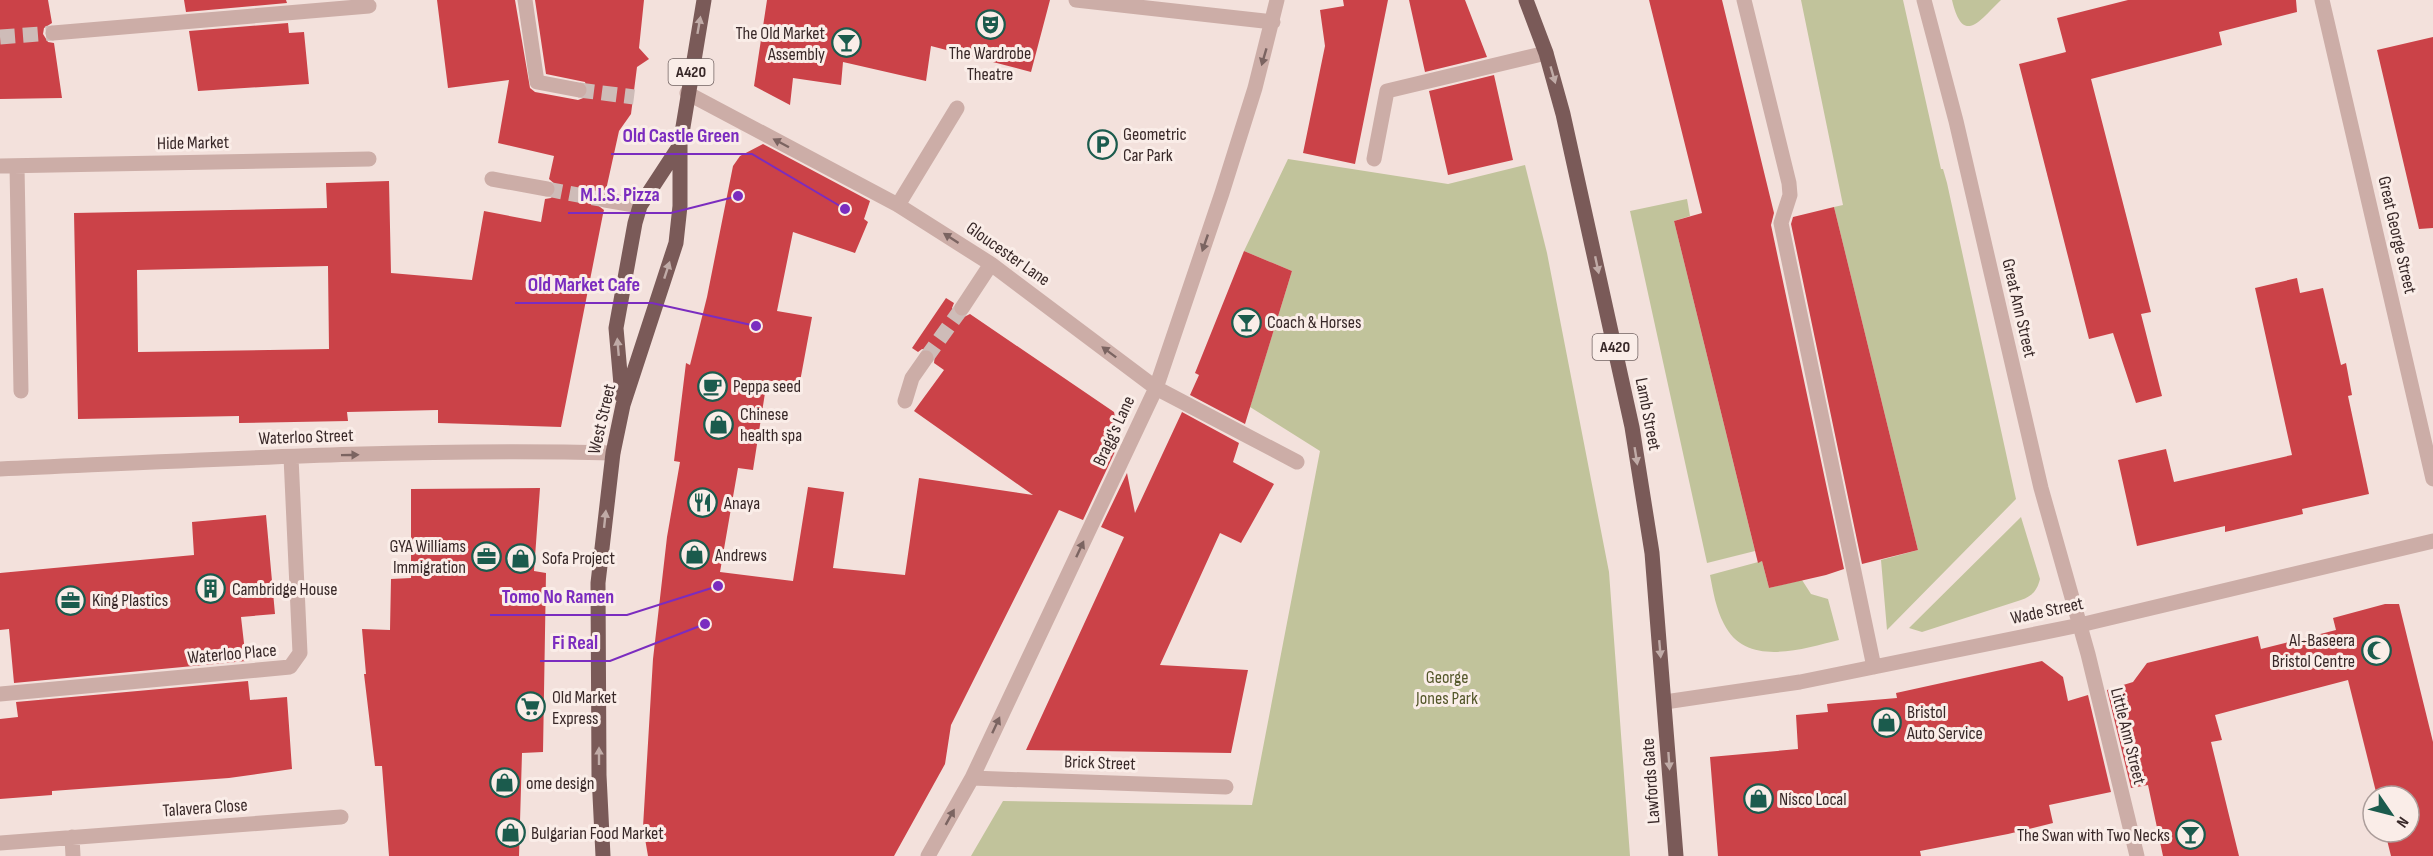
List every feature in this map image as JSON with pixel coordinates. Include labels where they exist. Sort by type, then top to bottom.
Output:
[{"type":"main road","name":"West Street","points":[[603,856],[599,775],[598,583],[612,453],[623,405],[676,243],[680,206],[680,145],[704,0]]},
{"type":"main road","name":"Lamb Street","points":[[1526,0],[1546,52],[1577,171],[1632,427],[1652,553],[1665,702]]},
{"type":"main road","points":[[623,405],[616,328],[640,206],[680,145]]},
{"type":"main road","name":"Lawfords Gate","points":[[1665,702],[1676,856]]},
{"type":"street","points":[[525,0],[537,82],[579,90]]},
{"type":"street","points":[[1076,0],[1273,22]]},
{"type":"street","name":"Bragg's Lane","points":[[928,856],[972,778],[1156,387],[1222,193],[1273,22],[1277,0]]},
{"type":"street","points":[[1744,0],[1789,183],[1790,195],[1781,223],[1874,667]]},
{"type":"street","name":"Great Ann Street","points":[[1924,0],[1956,121],[2041,488],[2080,625]]},
{"type":"street","name":"Great George Street","points":[[2322,0],[2433,479]]},
{"type":"street","points":[[53,33],[369,6]]},
{"type":"street","points":[[1374,159],[1387,91],[1546,52]]},
{"type":"street","name":"Gloucester Lane","points":[[687,93],[898,205],[991,264],[1156,387],[1297,462]]},
{"type":"street","points":[[898,205],[957,108]]},
{"type":"street","name":"Hide Market","points":[[0,166],[369,159]]},
{"type":"street","points":[[17,166],[21,391]]},
{"type":"street","points":[[492,179],[547,189]]},
{"type":"street","points":[[605,200],[640,206]]},
{"type":"street","points":[[962,308],[991,264]]},
{"type":"street","points":[[905,400],[912,378],[926,358]]},
{"type":"street","name":"Waterloo Street","points":[[0,469],[291,456],[533,451],[612,453]]},
{"type":"street","name":"Waterloo Place","points":[[0,694],[290,668],[300,653],[291,456]]},
{"type":"street","name":"Wade Street","points":[[1665,702],[1800,682],[2080,625],[2433,541]]},
{"type":"street","name":"Little Ann Street","points":[[2080,625],[2138,856]]},
{"type":"street","name":"Brick Street","points":[[972,778],[1226,787]]},
{"type":"street","name":"Talavera Close","points":[[0,843],[341,817]]},
{"type":"street","points":[[72,837],[73,856]]},
{"type":"green space","points":[[1801,0],[1903,0],[1941,169],[1943,169],[1947,183],[2016,499],[1887,630],[1881,560],[1918,550],[1834,207],[1843,205]]},
{"type":"green space","points":[[1952,0],[2001,0],[1979,21],[1967,26],[1961,23]]},
{"type":"green space","name":"George Jones Park","points":[[1288,159],[1448,184],[1525,165],[1547,253],[1609,572],[1630,856],[971,856],[1003,801],[1252,805],[1320,451],[1250,407],[1292,271],[1244,251]]},
{"type":"green space","points":[[1687,199],[1690,216],[1674,221],[1755,551],[1707,563],[1630,211]]},
{"type":"green space","points":[[2021,517],[2040,579],[2034,592],[2021,600],[1922,632],[1909,628]]},
{"type":"green space","points":[[1762,561],[1769,588],[1802,580],[1811,594],[1828,599],[1839,640],[1776,652],[1760,651],[1734,638],[1719,612],[1710,575]]},
{"type":"building","points":[[0,0],[48,0],[52,23],[44,28],[43,34],[48,42],[54,43],[62,98],[0,99]]},
{"type":"building","points":[[184,0],[286,0],[287,3],[186,12]]},
{"type":"building","points":[[437,0],[515,0],[530,88],[535,92],[578,100],[586,97],[588,92],[585,82],[546,74],[535,0],[644,0],[639,48],[649,59],[637,67],[631,114],[619,131],[606,190],[601,191],[596,198],[596,204],[604,210],[561,427],[438,423],[438,410],[347,412],[348,421],[239,423],[239,416],[78,419],[74,213],[327,208],[326,183],[389,181],[391,273],[472,280],[484,211],[541,222],[545,199],[551,198],[556,191],[556,185],[549,179],[554,156],[498,143],[509,80],[448,88]],"holes":[[[328,266],[329,349],[138,352],[137,270]]]},
{"type":"building","points":[[767,0],[1050,0],[1031,72],[931,46],[926,81],[843,62],[841,85],[793,78],[790,105],[754,86]]},
{"type":"building","points":[[1343,0],[1388,0],[1355,164],[1303,153],[1325,46],[1320,10],[1344,6]]},
{"type":"building","points":[[1409,0],[1465,0],[1487,57],[1425,72]]},
{"type":"building","points":[[1649,0],[1722,0],[1774,213],[1771,225],[1844,569],[1826,575],[1769,588],[1762,561],[1758,563],[1674,221],[1702,213]]},
{"type":"building","points":[[2128,0],[2296,0],[2297,12],[2219,32],[2222,45],[2091,79],[2151,312],[2141,314],[2162,396],[2136,403],[2113,333],[2089,339],[2019,64],[2066,52],[2057,18]]},
{"type":"building","points":[[288,23],[289,33],[304,32],[309,84],[198,91],[189,31]]},
{"type":"building","points":[[2433,37],[2433,228],[2419,229],[2377,50]]},
{"type":"building","points":[[1494,75],[1513,160],[1448,175],[1429,91]]},
{"type":"building","points":[[763,144],[870,201],[864,219],[868,222],[855,253],[793,232],[777,311],[812,317],[799,387],[767,380],[753,470],[738,468],[720,572],[793,581],[808,487],[844,492],[833,568],[905,575],[919,478],[1033,495],[914,411],[944,370],[934,363],[935,354],[931,350],[922,349],[918,352],[912,348],[946,298],[954,303],[952,308],[956,316],[962,318],[970,314],[1114,412],[1120,441],[1083,520],[1059,510],[951,725],[945,764],[894,856],[648,856],[643,827],[653,659],[667,537],[680,462],[674,461],[686,363],[690,365],[707,297],[733,166],[740,156]]},
{"type":"building","points":[[1834,207],[1918,550],[1862,564],[1791,224],[1793,217]]},
{"type":"building","name":"Coach & Horses","points":[[1244,251],[1292,271],[1245,424],[1190,395],[1199,375],[1195,373]]},
{"type":"building","points":[[2297,278],[2300,293],[2323,288],[2341,365],[2346,363],[2352,395],[2348,396],[2369,494],[2302,509],[2303,514],[2225,532],[2225,526],[2137,546],[2118,460],[2166,449],[2174,482],[2292,455],[2255,288]]},
{"type":"building","points":[[1182,412],[1239,443],[1233,462],[1274,484],[1241,543],[1220,533],[1160,665],[1248,670],[1231,753],[1026,750],[1124,537],[1101,527],[1127,473],[1135,513]]},
{"type":"building","points":[[540,488],[534,571],[546,573],[543,752],[522,753],[519,856],[389,856],[382,766],[375,766],[364,674],[366,674],[362,629],[390,630],[391,579],[411,578],[411,489]]},
{"type":"building","points":[[266,515],[275,614],[241,617],[246,661],[14,683],[9,629],[0,630],[0,573],[194,555],[192,522]]},
{"type":"building","points":[[2385,604],[2399,604],[2433,742],[2433,856],[2391,856],[2388,844],[2421,844],[2421,784],[2374,784],[2348,680],[2215,715],[2222,740],[2211,742],[2239,856],[2163,856],[2148,785],[2131,788],[2107,690],[2133,682],[2147,663],[2258,636],[2261,649],[2336,630],[2333,618]]},
{"type":"building","points":[[2042,661],[2063,677],[2068,701],[2088,695],[2111,792],[2049,805],[2053,823],[1920,851],[1921,856],[1718,856],[1710,757],[1798,749],[1796,715],[1828,712],[1827,704],[1897,698],[1896,693]]},
{"type":"building","points":[[248,681],[250,700],[287,697],[292,769],[229,778],[52,791],[52,795],[0,799],[0,719],[18,717],[16,702]]},
{"type":"tunnel","points":[[0,37],[53,33]]},
{"type":"tunnel","points":[[579,90],[634,97]]},
{"type":"tunnel","points":[[547,189],[605,200]]},
{"type":"tunnel","points":[[926,358],[962,308]]},
{"type":"place","name":"The Wardrobe Theatre","points":[[990,24]]},
{"type":"place","name":"The Old Market Assembly","points":[[846,43]]},
{"type":"place","name":"Geometric Car Park","points":[[1102,144]]},
{"type":"place","name":"M.I.S. Pizza","points":[[738,196]]},
{"type":"place","name":"Old Castle Green","points":[[845,209]]},
{"type":"place","name":"Coach & Horses","points":[[1246,322]]},
{"type":"place","name":"Old Market Cafe","points":[[756,326]]},
{"type":"place","name":"Peppa seed","points":[[712,386]]},
{"type":"place","name":"Chinese health spa","points":[[719,424]]},
{"type":"place","name":"Anaya","points":[[703,503]]},
{"type":"place","name":"Andrews","points":[[694,555]]},
{"type":"place","name":"GYA Williams Immigration","points":[[487,556]]},
{"type":"place","name":"Sofa Project","points":[[521,558]]},
{"type":"place","name":"Tomo No Ramen","points":[[718,586]]},
{"type":"place","name":"Cambridge House","points":[[211,589]]},
{"type":"place","name":"King Plastics","points":[[71,600]]},
{"type":"place","name":"Fi Real","points":[[705,624]]},
{"type":"place","name":"Al-Baseera Bristol Centre","points":[[2376,650]]},
{"type":"place","name":"Old Market Express","points":[[531,707]]},
{"type":"place","name":"Bristol Auto Service","points":[[1886,722]]},
{"type":"place","name":"ome design","points":[[505,783]]},
{"type":"place","name":"Nisco Local","points":[[1758,799]]},
{"type":"place","name":"Bulgarian Food Market","points":[[510,833]]},
{"type":"place","name":"The Swan with Two Necks","points":[[2191,835]]}]
